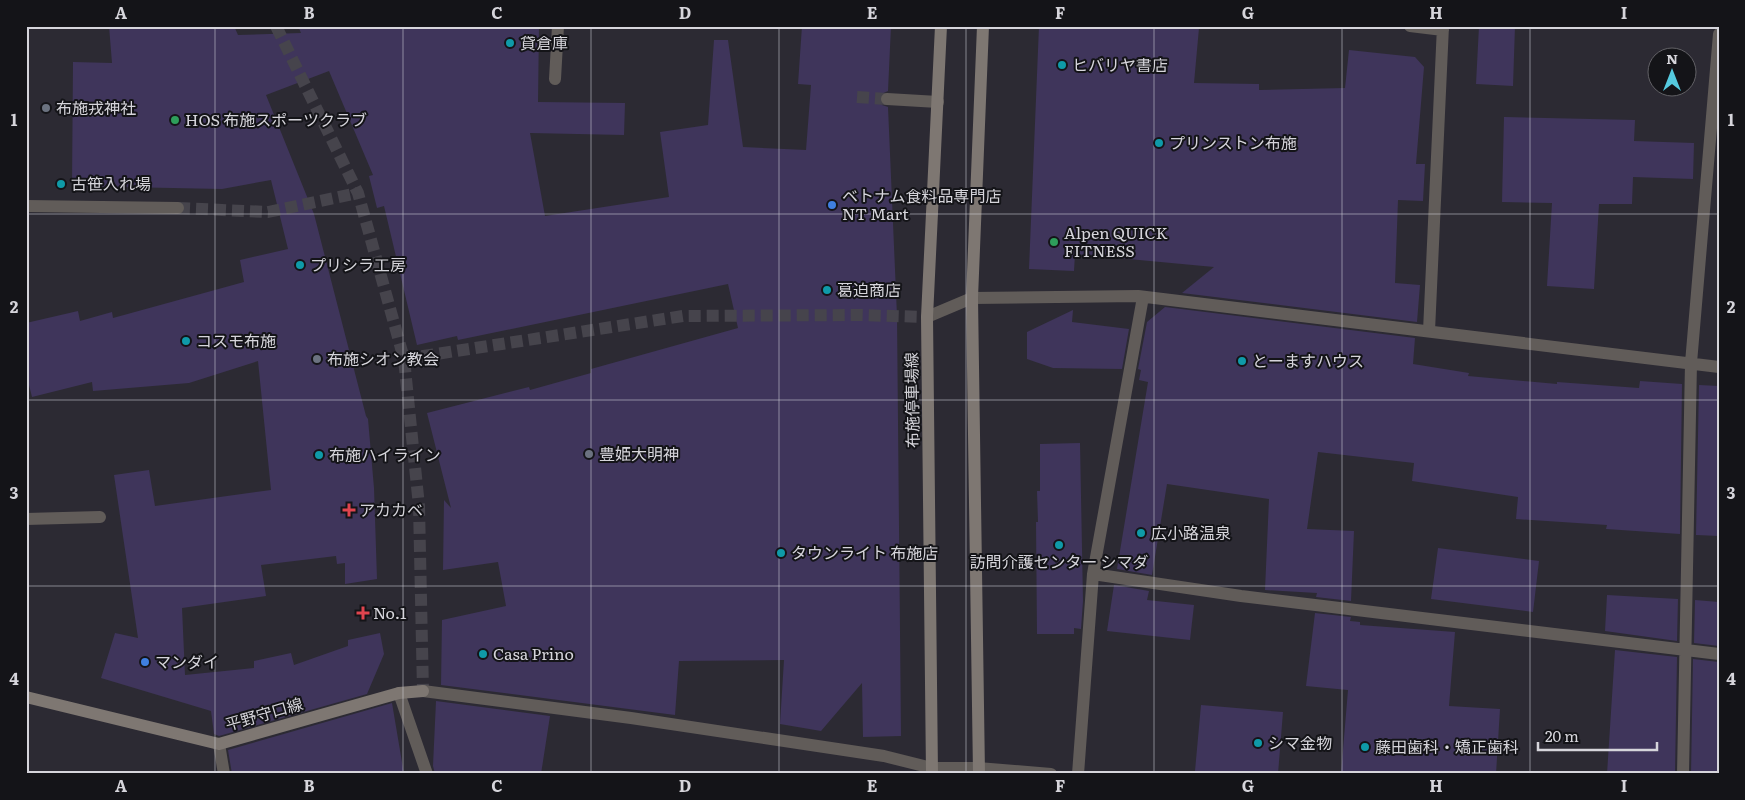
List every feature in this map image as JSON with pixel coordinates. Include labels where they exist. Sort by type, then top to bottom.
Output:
[{"type":"main road","name":"布施停車場線","points":[[932,771],[927,317],[941,26]]},
{"type":"main road","points":[[978,771],[972,298],[983,26]]},
{"type":"main road","name":"平野守口線","points":[[26,697],[219,744],[399,693],[423,691]]},
{"type":"street","points":[[555,79],[558,26]]},
{"type":"street","points":[[1410,26],[1443,28],[1429,331]]},
{"type":"street","points":[[1683,774],[1691,362],[1715,126],[1719,34]]},
{"type":"street","points":[[887,99],[938,102]]},
{"type":"street","points":[[26,206],[178,208]]},
{"type":"street","points":[[1078,774],[1093,574],[1143,297]]},
{"type":"street","points":[[927,317],[972,298],[1143,297],[1719,366]]},
{"type":"street","points":[[26,520],[100,518]]},
{"type":"street","points":[[1093,574],[1241,596],[1719,654]]},
{"type":"street","points":[[423,691],[631,718],[884,756],[932,771],[1051,774]]},
{"type":"street","points":[[399,693],[427,774]]},
{"type":"street","points":[[219,744],[224,774]]},
{"type":"building","points":[[109,26],[234,26],[238,35],[301,33],[298,26],[539,26],[538,102],[625,103],[624,135],[530,133],[545,216],[669,197],[660,132],[708,125],[714,40],[728,40],[743,147],[806,150],[811,85],[798,84],[802,26],[891,26],[888,91],[881,94],[879,99],[882,105],[888,107],[897,316],[901,736],[863,737],[862,683],[821,731],[780,724],[784,660],[679,661],[675,715],[441,685],[442,620],[506,606],[498,562],[443,570],[444,500],[451,508],[427,413],[529,387],[530,390],[591,373],[591,369],[738,328],[728,284],[458,340],[457,336],[417,345],[384,206],[377,208],[369,176],[373,175],[329,71],[266,95],[314,214],[368,419],[374,488],[377,579],[345,584],[345,563],[337,564],[336,556],[261,565],[266,596],[182,608],[185,675],[254,668],[254,661],[291,653],[294,665],[348,646],[348,640],[380,633],[384,654],[367,694],[219,736],[214,734],[211,711],[101,678],[115,633],[138,638],[114,475],[149,470],[155,506],[271,490],[258,361],[189,383],[93,391],[92,382],[32,397],[26,373],[26,323],[78,311],[80,321],[112,312],[113,318],[244,282],[240,260],[288,249],[271,180],[222,189],[72,186],[73,62],[112,63]]},
{"type":"building","points":[[1039,26],[1175,26],[1199,28],[1194,83],[1259,84],[1259,90],[1345,88],[1349,50],[1415,57],[1424,67],[1416,164],[1425,164],[1423,201],[1398,200],[1395,283],[1420,285],[1417,322],[1182,293],[1214,267],[1075,254],[1074,271],[1029,269]]},
{"type":"building","points":[[1479,26],[1515,26],[1513,86],[1476,84]]},
{"type":"building","points":[[1504,117],[1635,120],[1634,141],[1694,143],[1693,179],[1633,177],[1632,204],[1599,204],[1594,289],[1547,286],[1552,203],[1502,202]]},
{"type":"building","points":[[1165,307],[1415,338],[1413,364],[1469,373],[1468,376],[1557,384],[1557,382],[1639,388],[1640,381],[1682,384],[1680,534],[1606,529],[1607,525],[1516,519],[1518,497],[1412,481],[1414,463],[1318,452],[1307,529],[1354,531],[1351,601],[1316,597],[1317,593],[1265,590],[1269,499],[1167,484],[1152,575],[1117,569],[1148,382],[1139,380],[1141,370],[1138,369],[1147,322]]},
{"type":"building","points":[[1073,310],[1072,322],[1129,329],[1122,369],[1053,368],[1027,359],[1027,332]]},
{"type":"building","points":[[1699,385],[1719,386],[1719,536],[1696,535]]},
{"type":"building","points":[[1080,443],[1083,601],[1081,629],[1074,628],[1074,634],[1037,634],[1036,522],[1038,522],[1037,491],[1040,491],[1040,444]]},
{"type":"building","points":[[1438,548],[1539,561],[1533,612],[1431,599]]},
{"type":"building","points":[[1114,585],[1149,591],[1147,600],[1194,605],[1190,640],[1107,631]]},
{"type":"building","points":[[1607,595],[1678,599],[1677,641],[1605,631]]},
{"type":"building","points":[[1695,600],[1719,602],[1719,646],[1694,643]]},
{"type":"building","points":[[1315,613],[1351,617],[1350,621],[1360,622],[1360,625],[1455,632],[1449,706],[1500,709],[1496,774],[1341,774],[1348,690],[1306,686]]},
{"type":"building","points":[[1615,650],[1677,657],[1675,774],[1607,774]]},
{"type":"building","points":[[1693,659],[1719,662],[1719,774],[1691,774]]},
{"type":"building","points":[[436,701],[550,716],[541,774],[435,774],[433,766]]},
{"type":"building","points":[[392,703],[404,774],[232,774],[228,750]]},
{"type":"building","points":[[1201,705],[1283,712],[1278,774],[1195,771]]},
{"type":"tunnel","points":[[276,26],[358,193],[404,359],[419,506],[423,691]]},
{"type":"tunnel","points":[[857,97],[887,99]]},
{"type":"tunnel","points":[[178,208],[268,212],[358,193]]},
{"type":"tunnel","points":[[404,359],[683,316],[859,315],[927,317]]},
{"type":"place","name":"貸倉庫","points":[[510,43]]},
{"type":"place","name":"ヒバリヤ書店","points":[[1062,65]]},
{"type":"place","name":"布施戎神社","points":[[46,108]]},
{"type":"place","name":"HOS 布施スポーツクラブ","points":[[175,120]]},
{"type":"place","name":"プリンストン布施","points":[[1159,143]]},
{"type":"place","name":"古笹入れ場","points":[[61,184]]},
{"type":"place","name":"ベトナム食料品専門店 NT Mart","points":[[832,205]]},
{"type":"place","name":"Alpen QUICK FITNESS","points":[[1054,242]]},
{"type":"place","name":"プリシラ工房","points":[[300,265]]},
{"type":"place","name":"葛迫商店","points":[[827,290]]},
{"type":"place","name":"コスモ布施","points":[[186,341]]},
{"type":"place","name":"布施シオン教会","points":[[317,359]]},
{"type":"place","name":"とーますハウス","points":[[1242,361]]},
{"type":"place","name":"豊姫大明神","points":[[589,454]]},
{"type":"place","name":"布施ハイライン","points":[[319,455]]},
{"type":"place","name":"アカカベ","points":[[349,510]]},
{"type":"place","name":"広小路温泉","points":[[1141,533]]},
{"type":"place","name":"訪問介護センター シマダ","points":[[1059,545]]},
{"type":"place","name":"タウンライト 布施店","points":[[781,553]]},
{"type":"place","name":"No.1","points":[[363,613]]},
{"type":"place","name":"Casa Prino","points":[[483,654]]},
{"type":"place","name":"マンダイ","points":[[145,662]]},
{"type":"place","name":"シマ金物","points":[[1258,743]]},
{"type":"place","name":"藤田歯科・矯正歯科","points":[[1365,747]]}]
